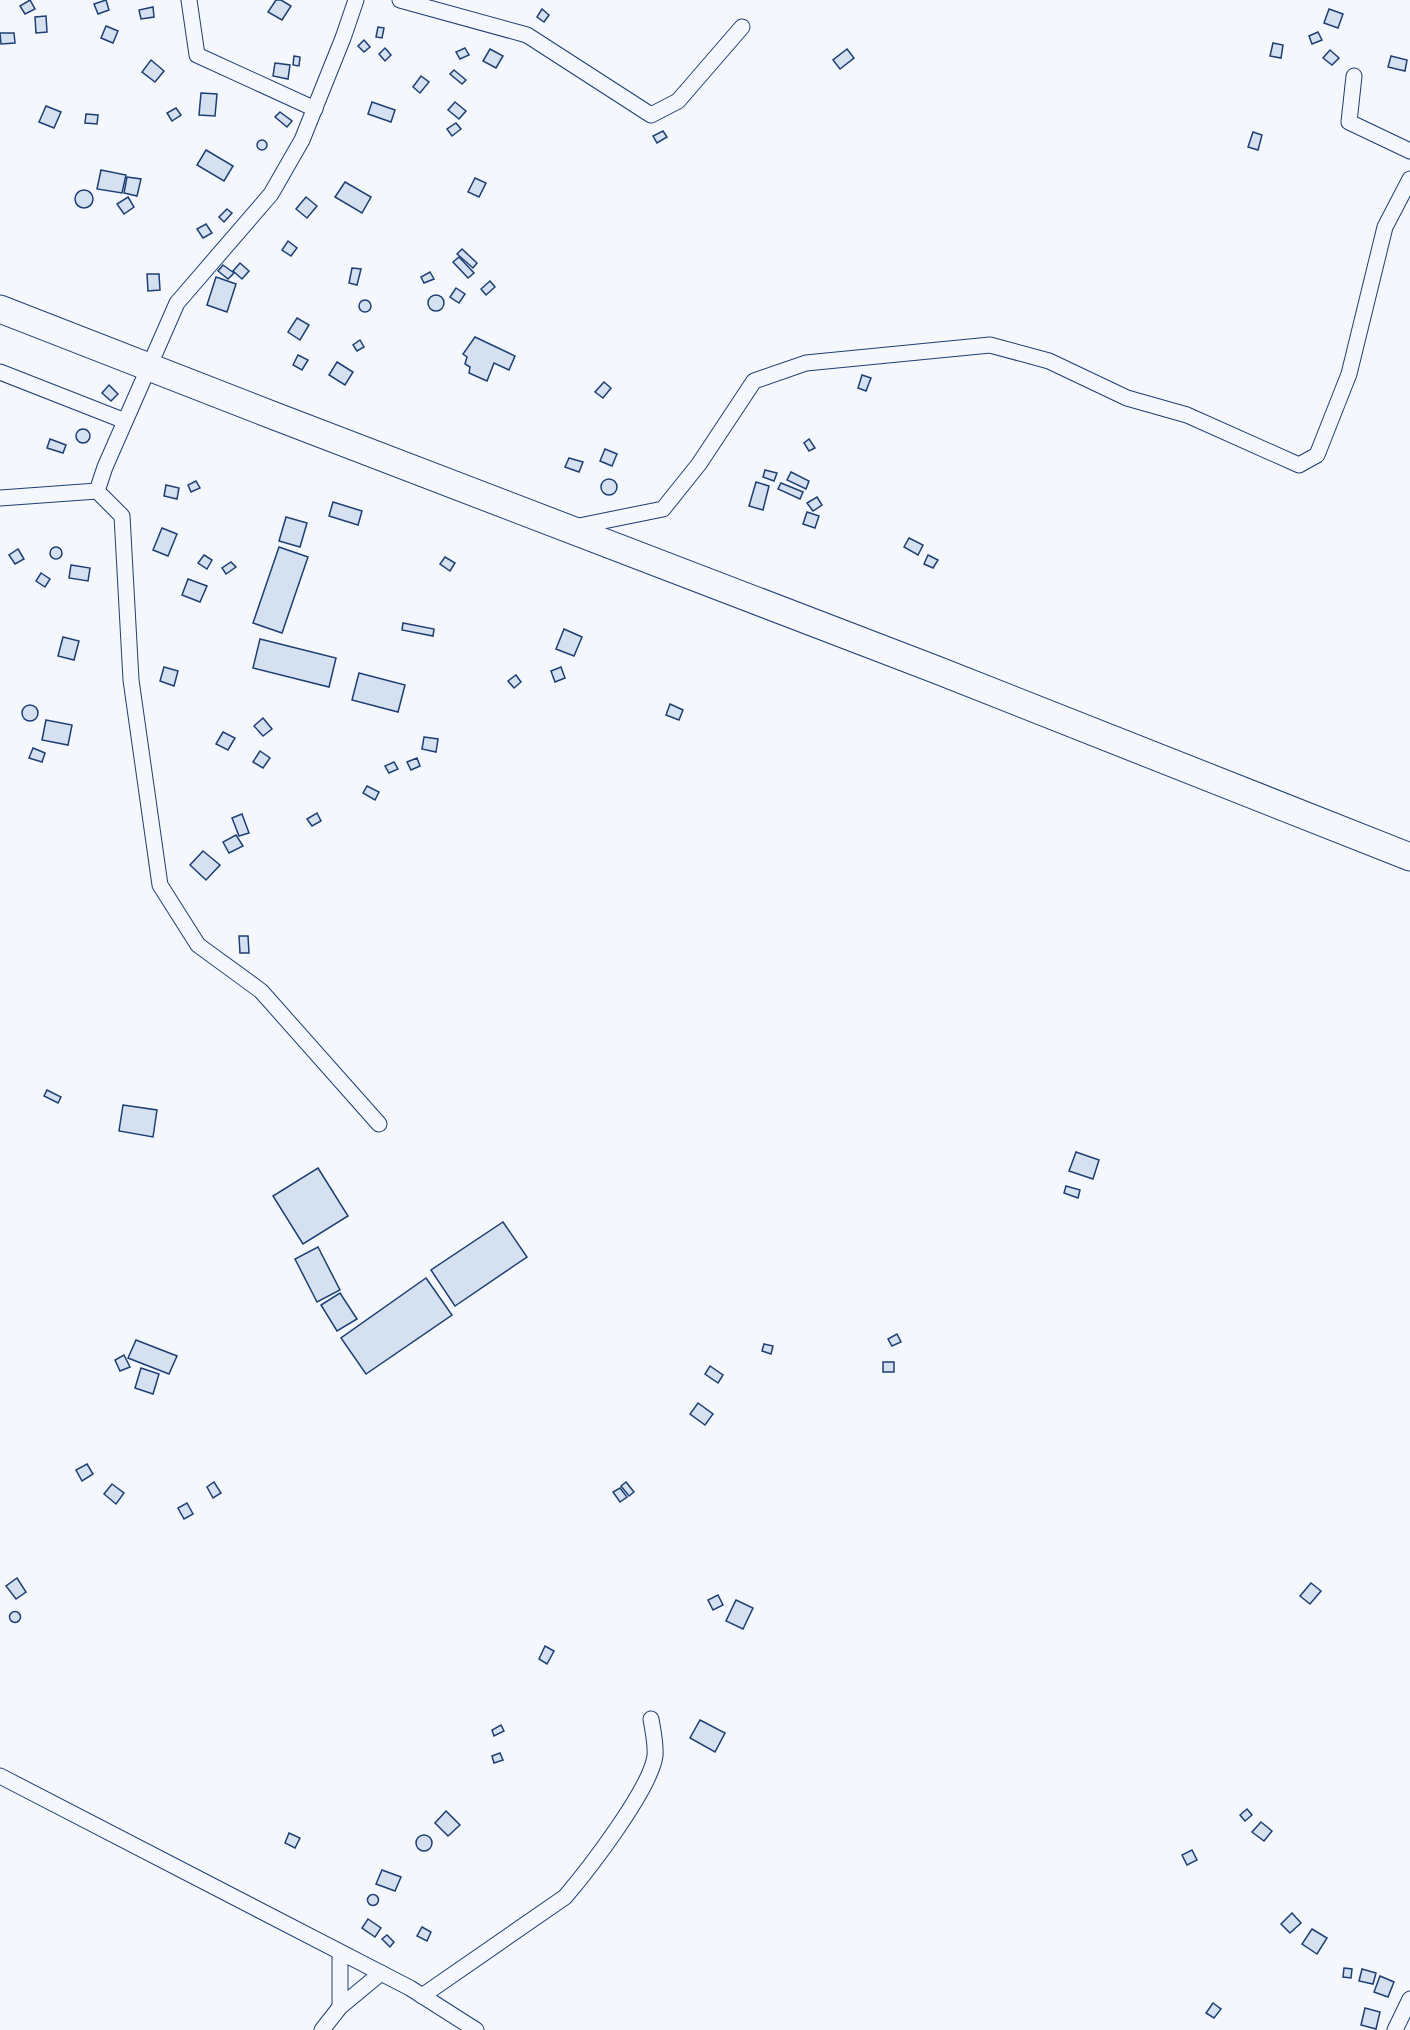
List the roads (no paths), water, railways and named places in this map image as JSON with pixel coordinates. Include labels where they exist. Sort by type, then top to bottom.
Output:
[{"type":"highway","points":[[0,309],[937,670],[1403,854]]},
{"type":"street","points":[[189,0],[197,55],[315,109]]},
{"type":"street","points":[[97,492],[105,467],[177,303],[271,194],[302,140],[356,0]]},
{"type":"street","points":[[400,0],[527,35],[651,115],[678,101],[742,27]]},
{"type":"street","points":[[1354,76],[1349,122],[1410,151]]},
{"type":"street","points":[[568,528],[663,509],[699,464],[754,381],[806,363],[990,345],[1048,361],[1127,398],[1187,415],[1299,465],[1317,455],[1337,405],[1348,374],[1385,227],[1410,179]]},
{"type":"street","points":[[0,372],[125,421]]},
{"type":"street","points":[[0,498],[97,492],[122,516],[131,680],[160,885],[198,945],[261,991],[379,1124]]},
{"type":"street","points":[[422,1996],[564,1898],[576,1884],[596,1859],[638,1795],[652,1766],[655,1744],[651,1719]]},
{"type":"street","points":[[0,1776],[381,1973],[476,2030]]},
{"type":"street","points":[[340,1952],[340,2007]]},
{"type":"street","points":[[322,2030],[340,2007],[381,1973]]},
{"type":"street","points":[[1395,2030],[1410,1999]]}]
